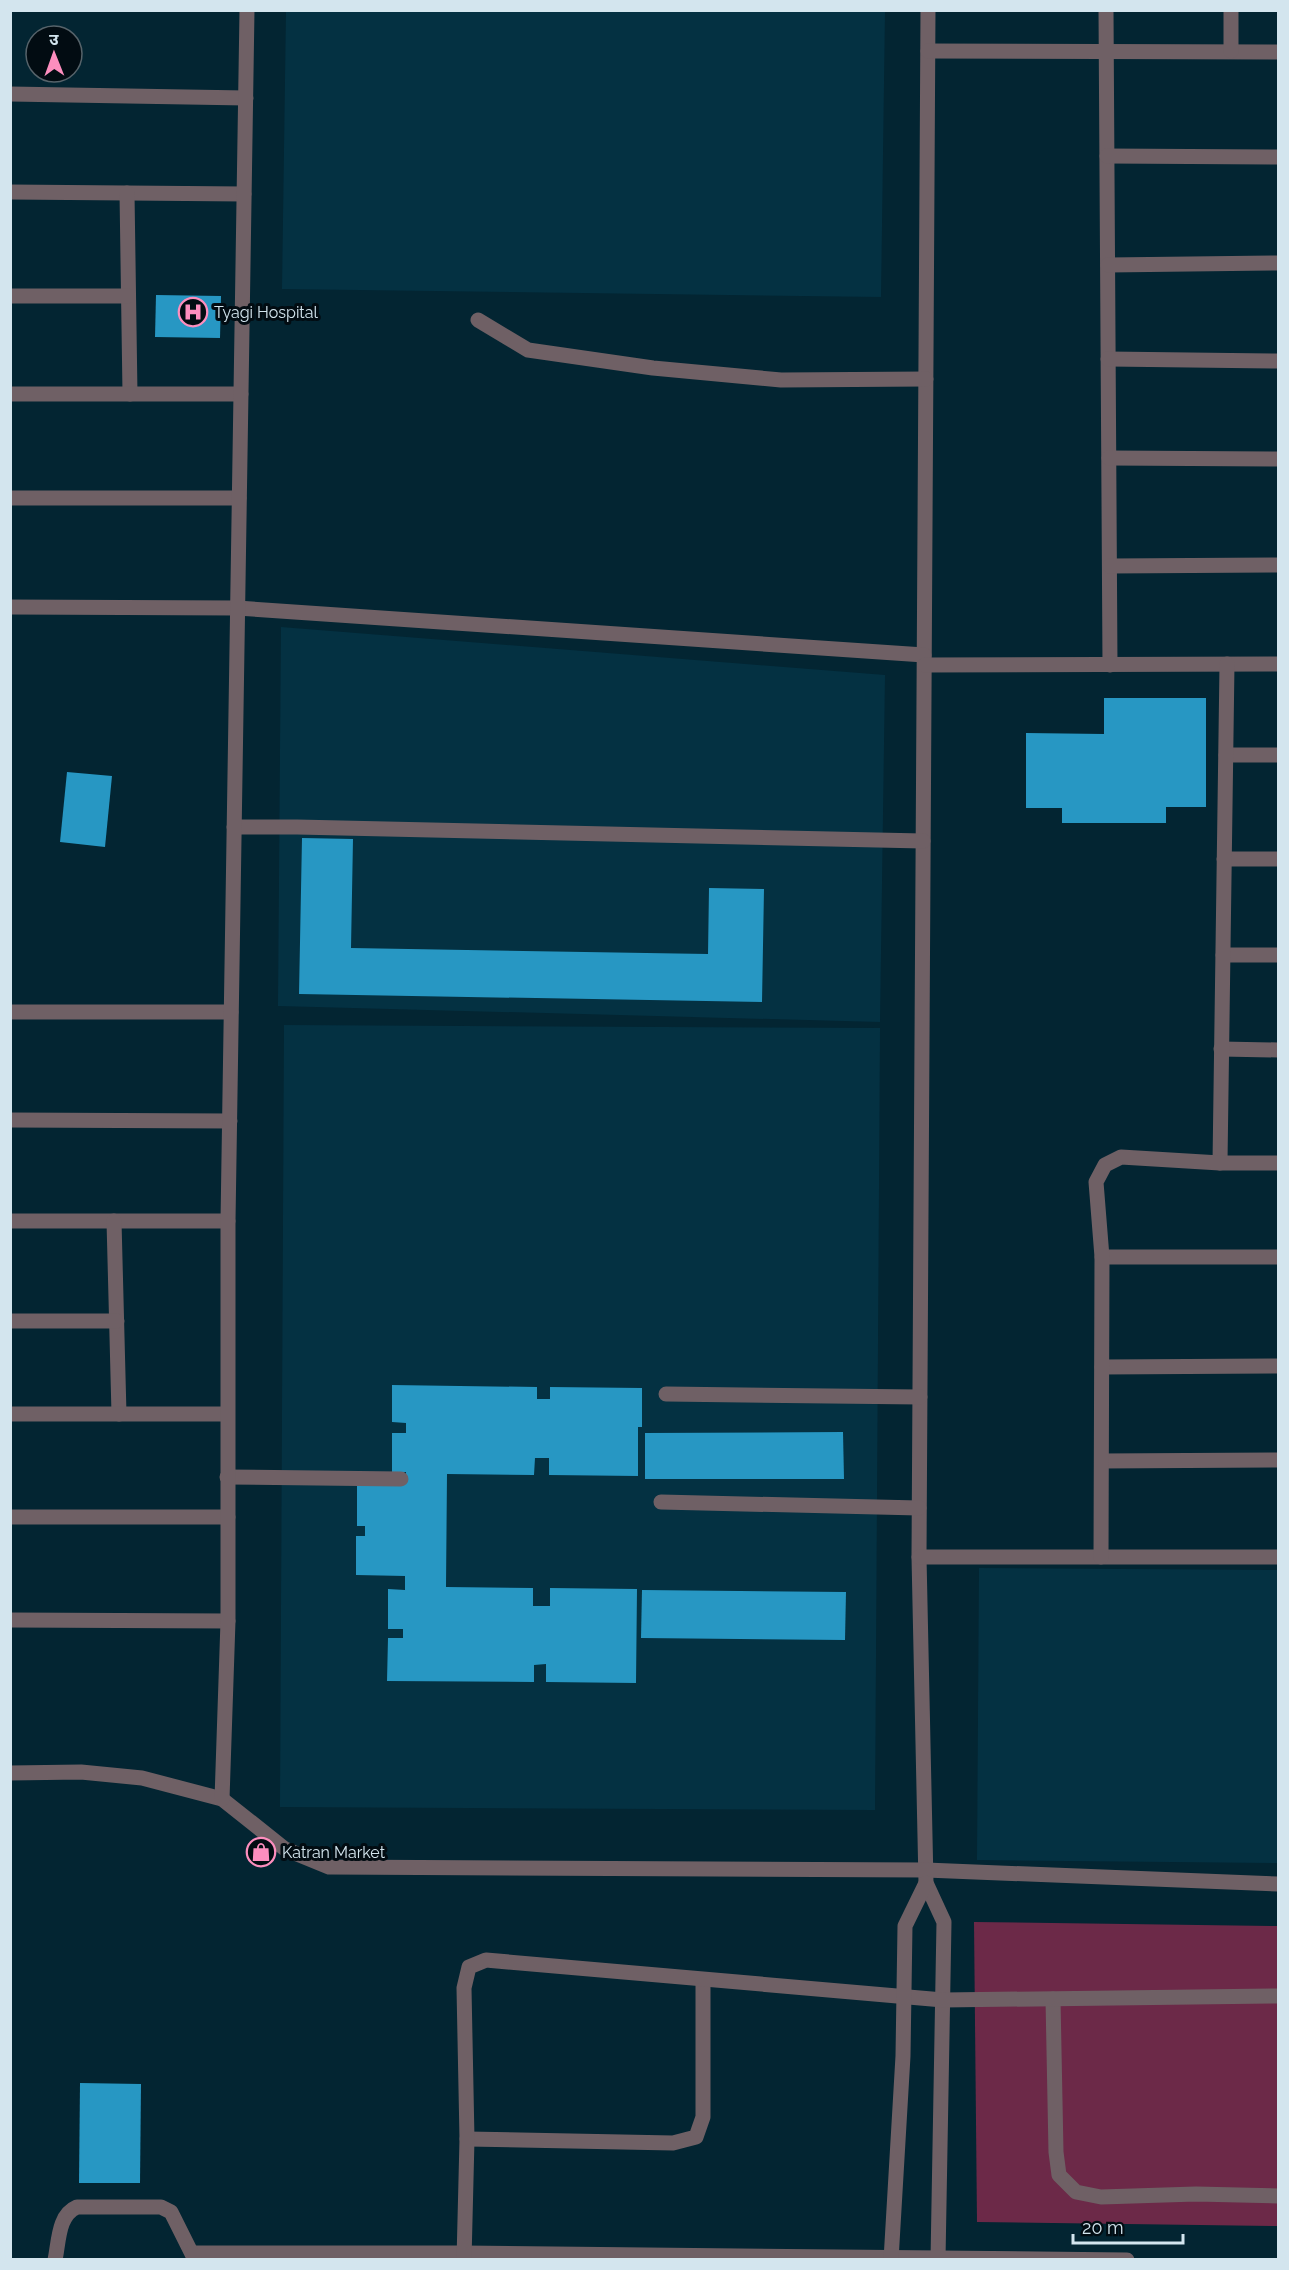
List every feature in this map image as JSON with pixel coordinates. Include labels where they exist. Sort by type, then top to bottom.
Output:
[{"type":"street","points":[[222,1799],[228,1621],[228,1221],[247,10]]},
{"type":"street","points":[[928,10],[919,1557],[926,1876],[944,1922],[938,2258]]},
{"type":"street","points":[[1106,10],[1110,665]]},
{"type":"street","points":[[1231,10],[1231,51]]},
{"type":"street","points":[[928,51],[1278,51]]},
{"type":"street","points":[[10,94],[246,98]]},
{"type":"street","points":[[1107,156],[1278,157]]},
{"type":"street","points":[[10,192],[244,194]]},
{"type":"street","points":[[127,193],[130,394]]},
{"type":"street","points":[[1108,265],[1278,263]]},
{"type":"street","points":[[10,296],[128,296]]},
{"type":"street","points":[[478,320],[528,350],[653,368],[781,380],[926,379]]},
{"type":"street","points":[[1108,359],[1278,361]]},
{"type":"street","points":[[10,394],[241,394]]},
{"type":"street","points":[[1109,458],[1278,459]]},
{"type":"street","points":[[10,498],[239,498]]},
{"type":"street","points":[[1110,566],[1278,565]]},
{"type":"street","points":[[10,607],[237,608],[924,660],[1110,665],[1278,664]]},
{"type":"street","points":[[1220,1162],[1227,664]]},
{"type":"street","points":[[1226,755],[1278,755]]},
{"type":"street","points":[[234,827],[923,841]]},
{"type":"street","points":[[1224,859],[1278,859]]},
{"type":"street","points":[[1223,955],[1278,955]]},
{"type":"street","points":[[10,1012],[231,1012]]},
{"type":"street","points":[[1221,1049],[1278,1050]]},
{"type":"street","points":[[10,1120],[230,1121]]},
{"type":"street","points":[[1101,1557],[1102,1257],[1096,1182],[1105,1165],[1121,1157],[1278,1163]]},
{"type":"street","points":[[10,1221],[228,1221]]},
{"type":"street","points":[[114,1221],[119,1414]]},
{"type":"street","points":[[1102,1257],[1278,1257]]},
{"type":"street","points":[[10,1321],[117,1321]]},
{"type":"street","points":[[1102,1367],[1278,1366]]},
{"type":"street","points":[[666,1394],[920,1397]]},
{"type":"street","points":[[10,1414],[227,1414]]},
{"type":"street","points":[[1102,1461],[1278,1460]]},
{"type":"street","points":[[227,1477],[401,1479]]},
{"type":"street","points":[[661,1502],[919,1508]]},
{"type":"street","points":[[10,1517],[228,1517]]},
{"type":"street","points":[[919,1557],[1278,1557]]},
{"type":"street","points":[[10,1620],[228,1621]]},
{"type":"street","points":[[10,1773],[81,1772],[142,1778],[222,1799],[285,1849],[329,1867],[1278,1884]]},
{"type":"street","points":[[891,2259],[903,2056],[905,1926],[926,1876]]},
{"type":"street","points":[[464,2256],[467,2139],[465,1988],[470,1967],[486,1960],[703,1981],[943,2000],[1278,1996]]},
{"type":"street","points":[[467,2139],[673,2143],[696,2137],[703,2117],[703,1981]]},
{"type":"street","points":[[1053,1999],[1056,2152],[1059,2175],[1076,2192],[1101,2197],[1196,2194],[1278,2196]]},
{"type":"street","points":[[55,2259],[63,2220],[68,2211],[77,2207],[161,2208],[171,2212],[194,2256],[1127,2259]]},
{"type":"shaded area","points":[[286,11],[885,11],[881,297],[282,289]]},
{"type":"shaded area","points":[[281,627],[885,675],[880,1022],[278,1006]]},
{"type":"shaded area","points":[[284,1025],[880,1028],[875,1810],[280,1807]]},
{"type":"shaded area","points":[[979,1568],[1278,1570],[1278,1863],[977,1860]]},
{"type":"shaded area","points":[[974,1922],[1278,1926],[1278,2226],[977,2222]]},
{"type":"building","points":[[156,295],[221,296],[220,338],[155,337]]},
{"type":"building","points":[[1104,698],[1206,698],[1206,807],[1166,807],[1166,823],[1062,823],[1062,808],[1026,808],[1026,733],[1104,734]]},
{"type":"building","points":[[67,772],[112,776],[105,847],[60,842]]},
{"type":"building","points":[[302,838],[353,839],[351,948],[708,954],[709,888],[764,889],[762,1002],[299,994]]},
{"type":"building","points":[[392,1385],[537,1387],[537,1399],[550,1399],[550,1387],[642,1388],[642,1427],[638,1427],[638,1476],[549,1475],[549,1458],[535,1458],[534,1475],[447,1474],[446,1587],[533,1588],[533,1606],[550,1606],[550,1588],[637,1589],[636,1683],[546,1682],[546,1664],[534,1665],[534,1682],[387,1681],[388,1638],[403,1638],[403,1629],[388,1629],[388,1589],[405,1590],[405,1576],[356,1575],[356,1536],[365,1536],[365,1526],[357,1526],[357,1484],[406,1484],[406,1472],[392,1472],[392,1433],[406,1433],[406,1423],[392,1422]]},
{"type":"building","points":[[843,1432],[844,1479],[645,1479],[645,1433]]},
{"type":"building","points":[[642,1590],[846,1592],[845,1640],[641,1638]]},
{"type":"building","points":[[80,2083],[141,2084],[140,2183],[79,2183]]},
{"type":"place","name":"Tyagi Hospital","points":[[193,312]]},
{"type":"place","name":"Katran Market","points":[[261,1852]]}]
